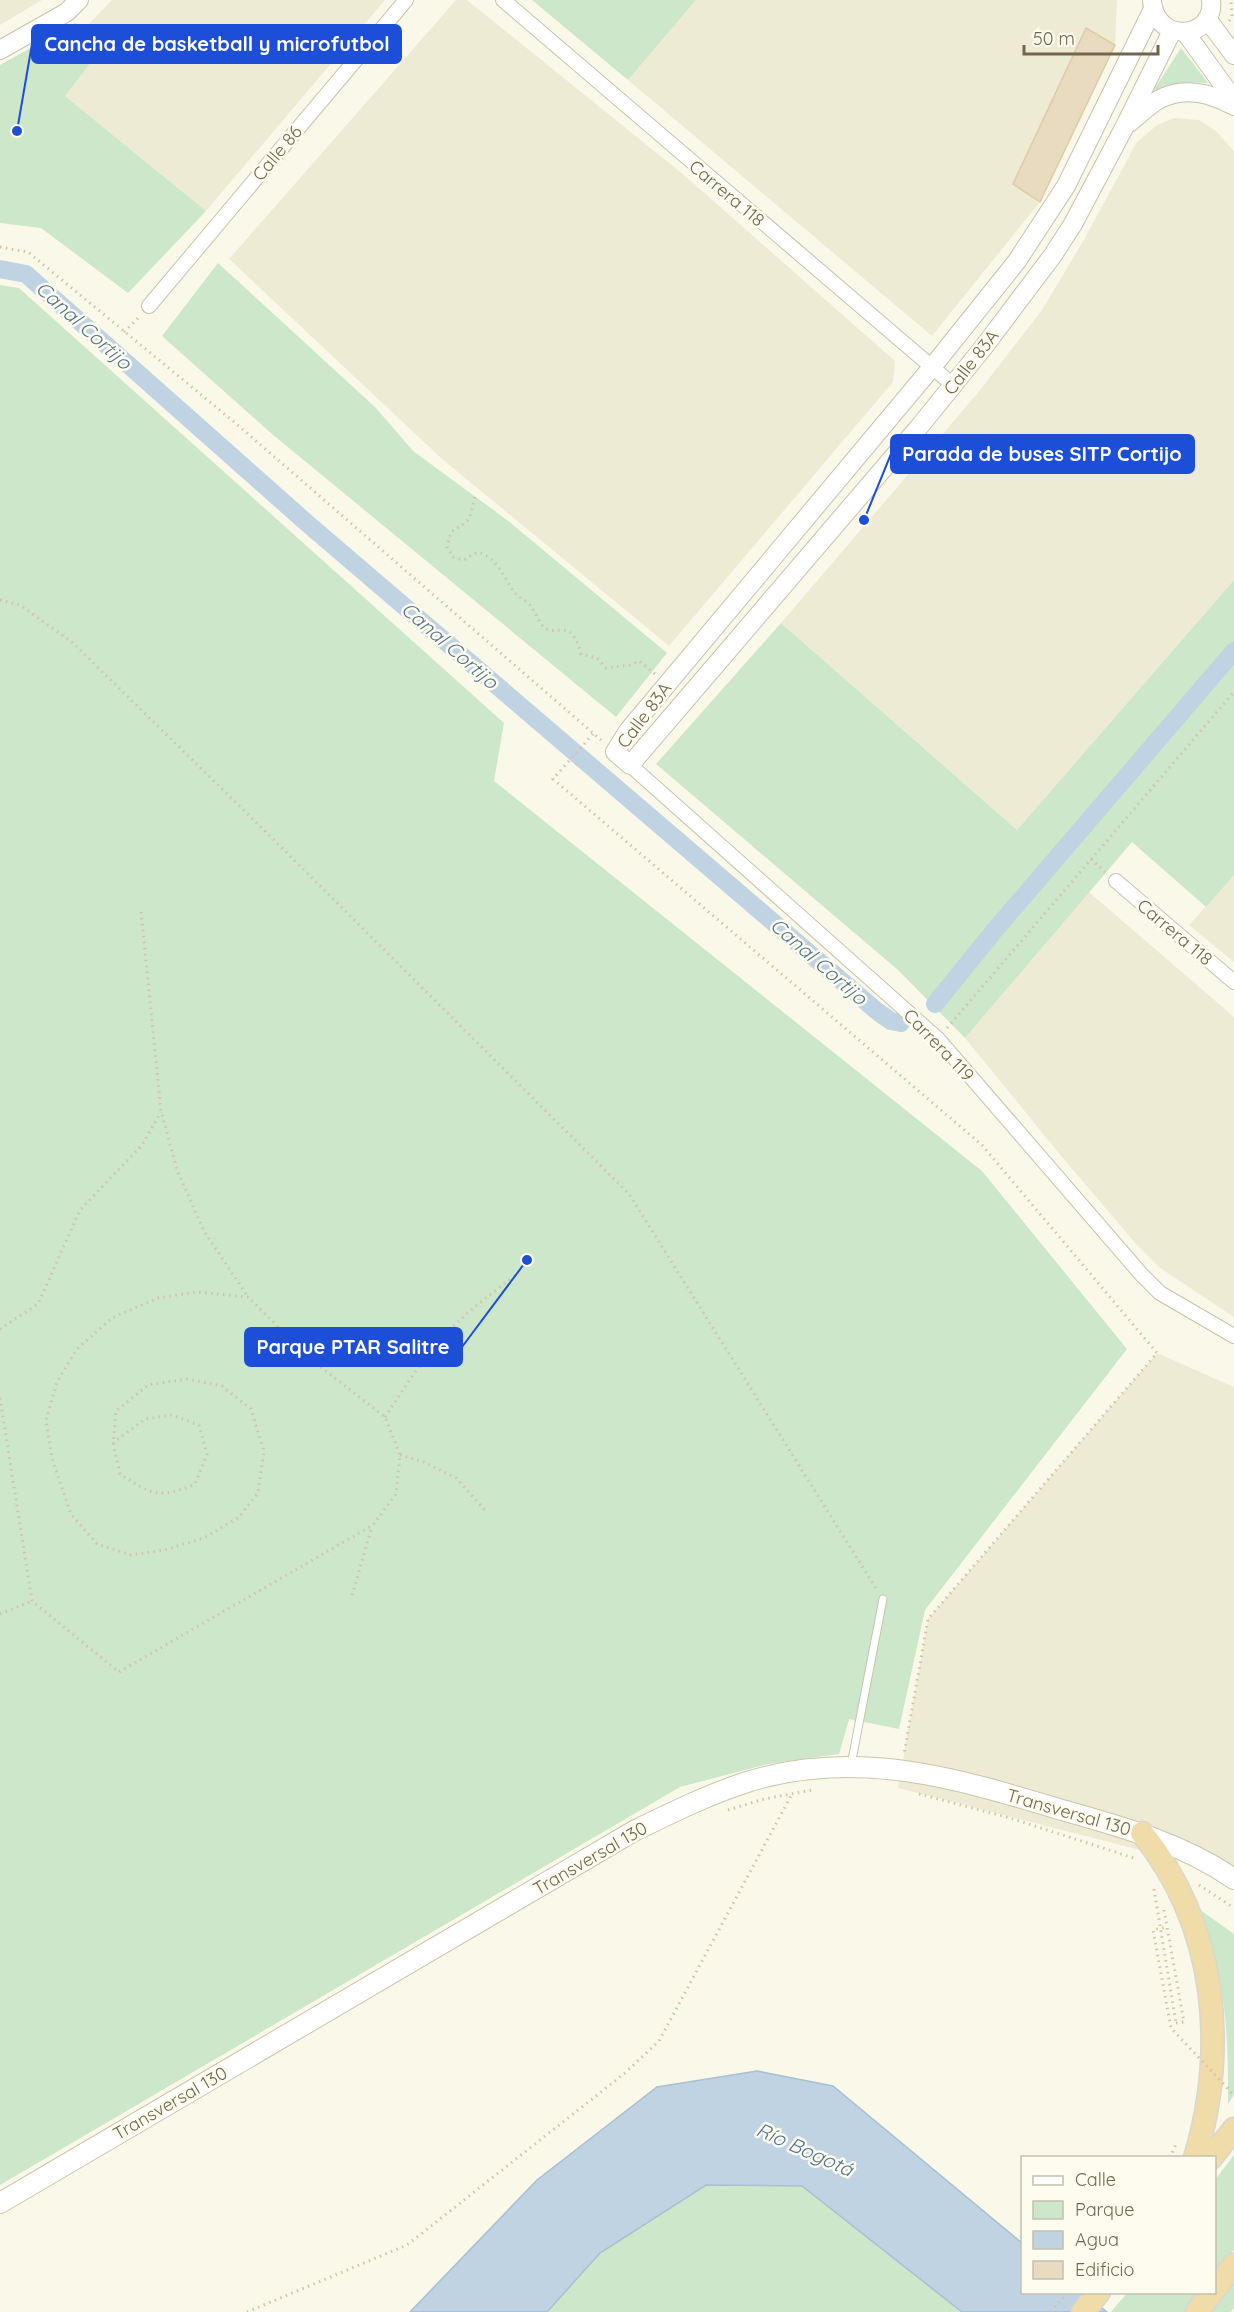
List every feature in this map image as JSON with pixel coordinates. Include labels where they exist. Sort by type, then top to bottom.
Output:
[{"type":"highway","points":[[1142,1833],[1158,1852],[1183,1899],[1204,1962],[1210,1994],[1213,2027],[1210,2092],[1194,2156]]},
{"type":"highway","points":[[1212,2156],[1234,2129]]},
{"type":"highway","points":[[1216,2287],[1234,2265]]},
{"type":"highway","points":[[1083,2312],[1097,2294]]},
{"type":"highway","points":[[1197,2312],[1211,2294]]},
{"type":"main road","name":"Transversal 130","points":[[0,2203],[634,1831],[708,1796],[748,1782],[788,1772],[851,1766],[901,1769],[971,1784],[1142,1833],[1188,1852],[1234,1879]]},
{"type":"street","points":[[0,50],[67,12],[79,0]]},
{"type":"street","name":"Calle 86","points":[[149,306],[406,0]]},
{"type":"street","name":"Carrera 118","points":[[503,0],[953,385]]},
{"type":"street","points":[[1152,5],[1164,26],[1179,31],[1201,26],[1207,20],[1212,0]]},
{"type":"street","name":"Calle 83A","points":[[1152,5],[1060,196],[1017,261],[933,366],[628,731],[615,752],[630,765],[953,385],[1053,255],[1073,224],[1179,31]]},
{"type":"street","points":[[1207,20],[1234,55]]},
{"type":"street","points":[[1179,31],[1234,100]]},
{"type":"street","points":[[1125,126],[1158,100],[1177,93],[1194,92],[1210,95],[1234,106]]},
{"type":"street","name":"Carrera 119","points":[[630,765],[938,1039],[1141,1274],[1160,1293],[1234,1336]]},
{"type":"street","name":"Carrera 118","points":[[1116,881],[1234,982]]},
{"type":"lane","points":[[851,1766],[883,1599]]},
{"type":"path","points":[[1218,34],[1232,17],[1231,0]]},
{"type":"path","points":[[0,247],[28,252],[233,422],[593,734],[553,779],[982,1145],[1157,1353],[928,1619],[901,1769]]},
{"type":"path","points":[[124,332],[149,306]]},
{"type":"path","points":[[475,497],[468,521],[451,531],[447,546],[453,557],[467,560],[476,552],[483,554],[499,568],[516,594],[531,606],[544,628],[570,631],[578,639],[581,654],[597,658],[606,668],[615,669],[642,662],[665,685]]},
{"type":"path","points":[[0,600],[20,605],[72,642],[629,1194],[883,1599]]},
{"type":"path","points":[[938,1039],[1234,692]]},
{"type":"path","points":[[141,912],[161,1110],[177,1170],[204,1231],[248,1296],[313,1361],[385,1417],[400,1455],[396,1494],[373,1526],[352,1594]]},
{"type":"path","points":[[0,1329],[38,1304],[80,1210],[142,1145],[161,1110]]},
{"type":"path","points":[[385,1417],[419,1365],[444,1335],[476,1305],[519,1273]]},
{"type":"path","points":[[113,1443],[145,1419],[172,1415],[199,1425],[207,1454],[195,1484],[171,1494],[146,1491],[120,1474],[113,1443],[116,1411],[148,1385],[187,1378],[222,1386],[251,1409],[264,1451],[258,1493],[239,1517],[204,1538],[164,1550],[131,1555],[97,1544],[71,1514],[52,1460],[46,1420],[57,1382],[77,1349],[112,1318],[158,1298],[197,1292],[248,1296]]},
{"type":"path","points":[[0,1398],[32,1601],[119,1672],[373,1526]]},
{"type":"path","points":[[400,1455],[424,1462],[456,1478],[484,1510]]},
{"type":"path","points":[[0,1614],[32,1601]]},
{"type":"path","points":[[720,1813],[764,1799],[813,1790]]},
{"type":"path","points":[[909,1791],[1010,1818],[1139,1859]]},
{"type":"path","points":[[247,2312],[407,2246],[625,2073],[659,2041],[793,1793]]},
{"type":"path","points":[[1196,1884],[1234,1908]]},
{"type":"path","points":[[1155,1897],[1159,1920],[1161,1932],[1172,2000],[1176,2023],[1184,2022],[1167,1927],[1160,1929],[1154,1930],[1171,2028],[1234,2095]]},
{"type":"path","points":[[1194,2042],[1195,2061]]},
{"type":"path","points":[[1170,2156],[1178,2139]]},
{"type":"path","points":[[1051,2312],[1066,2294]]},
{"type":"shaded area","points":[[0,0],[42,0],[0,25]]},
{"type":"shaded area","points":[[112,0],[385,0],[206,211],[65,96],[102,48],[83,30]]},
{"type":"shaded area","points":[[456,0],[467,0],[684,175],[895,361],[893,382],[669,646],[442,459],[229,259]]},
{"type":"shaded area","points":[[696,0],[1117,0],[1115,45],[1040,202],[932,336],[628,80]]},
{"type":"shaded area","points":[[1174,118],[1199,120],[1215,130],[1234,151],[1234,580],[1017,830],[781,623],[976,395],[1042,310],[1082,243],[1137,142],[1157,125]]},
{"type":"shaded area","points":[[1234,875],[1234,962],[1189,925]]},
{"type":"shaded area","points":[[1089,892],[1234,1017],[1234,1317],[1160,1268],[1137,1245],[965,1038]]},
{"type":"shaded area","points":[[1157,1353],[1234,1387],[1234,1874],[898,1788],[928,1619]]},
{"type":"green space","points":[[532,0],[696,0],[628,80]]},
{"type":"green space","points":[[75,23],[102,48],[65,96],[206,211],[128,293],[41,228],[0,223],[0,65]]},
{"type":"green space","points":[[1181,48],[1208,83],[1193,82],[1153,91]]},
{"type":"green space","points":[[218,263],[376,408],[413,451],[507,520],[667,653],[616,717],[272,434],[162,336]]},
{"type":"green space","points":[[0,285],[19,288],[504,723],[494,781],[982,1171],[1127,1349],[925,1610],[899,1729],[849,1719],[839,1754],[768,1764],[680,1787],[0,2185]]},
{"type":"green space","points":[[1234,580],[1234,875],[1206,907],[1132,842],[965,1038],[898,970],[656,764],[781,623],[1017,830]]},
{"type":"green space","points":[[1199,1909],[1234,1934],[1234,2095],[1228,2104],[1224,2007],[1217,1970]]},
{"type":"green space","points":[[1234,2155],[1234,2250],[1216,2274],[1216,2179]]},
{"type":"green space","points":[[706,2185],[802,2186],[962,2312],[547,2312],[600,2253]]},
{"type":"green space","points":[[1234,2284],[1234,2308],[1231,2312],[1212,2312]]},
{"type":"green space","points":[[1126,2294],[1199,2294],[1185,2312],[1111,2312]]},
{"type":"water","name":"Río Bogotá","points":[[757,2071],[833,2086],[1021,2242],[1021,2294],[1084,2294],[1107,2312],[962,2312],[802,2186],[706,2185],[600,2253],[547,2312],[410,2312],[537,2180],[657,2087]]},
{"type":"building","points":[[1086,28],[1115,45],[1040,202],[1013,184]]},
{"type":"waterway","name":"Canal Cortijo","points":[[0,269],[26,274],[308,524],[878,1012],[891,1021],[901,1023]]},
{"type":"waterway","name":"Canal Cortijo","points":[[935,1004],[994,931],[1234,651]]},
{"type":"place","name":"Cancha de basketball y microfutbol","points":[[17,131]]},
{"type":"place","name":"Parada de buses SITP Cortijo","points":[[864,520]]},
{"type":"place","name":"Parque PTAR Salitre","points":[[527,1260]]}]
